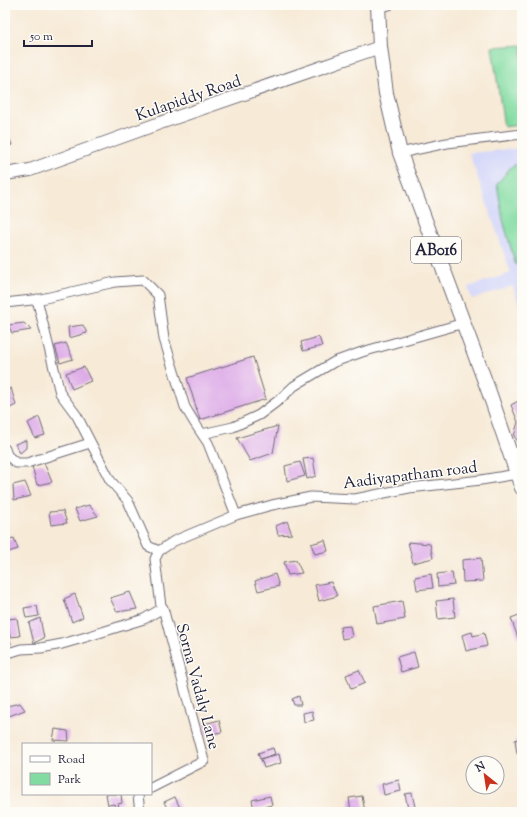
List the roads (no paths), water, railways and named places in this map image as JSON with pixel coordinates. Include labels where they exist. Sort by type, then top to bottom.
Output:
[{"type":"main road","name":"AB016","points":[[381,6],[380,47],[386,93],[400,154],[464,323],[522,488]]},
{"type":"main road","name":"Kulapiddy Road","points":[[5,174],[30,170],[160,123],[380,47]]},
{"type":"street","points":[[400,154],[447,143],[522,134]]},
{"type":"street","points":[[5,303],[37,299],[115,282],[143,280],[158,295],[164,339],[185,407],[208,443],[236,515]]},
{"type":"street","points":[[5,654],[21,649],[41,648],[74,640],[144,619],[163,608],[161,606],[155,559],[159,551],[148,546],[128,501],[110,480],[77,416],[60,392],[37,299]]},
{"type":"street","points":[[202,434],[233,427],[259,415],[279,400],[294,386],[334,362],[362,352],[464,323]]},
{"type":"street","points":[[5,449],[8,455],[16,463],[27,463],[90,443]]},
{"type":"street","name":"Aadiyapatham road","points":[[159,551],[174,541],[236,515],[272,505],[311,497],[356,499],[409,488],[481,480],[517,474]]},
{"type":"street","name":"Sorna Vadaly Lane","points":[[152,787],[204,761],[163,608]]},
{"type":"street","points":[[138,795],[140,812]]}]
